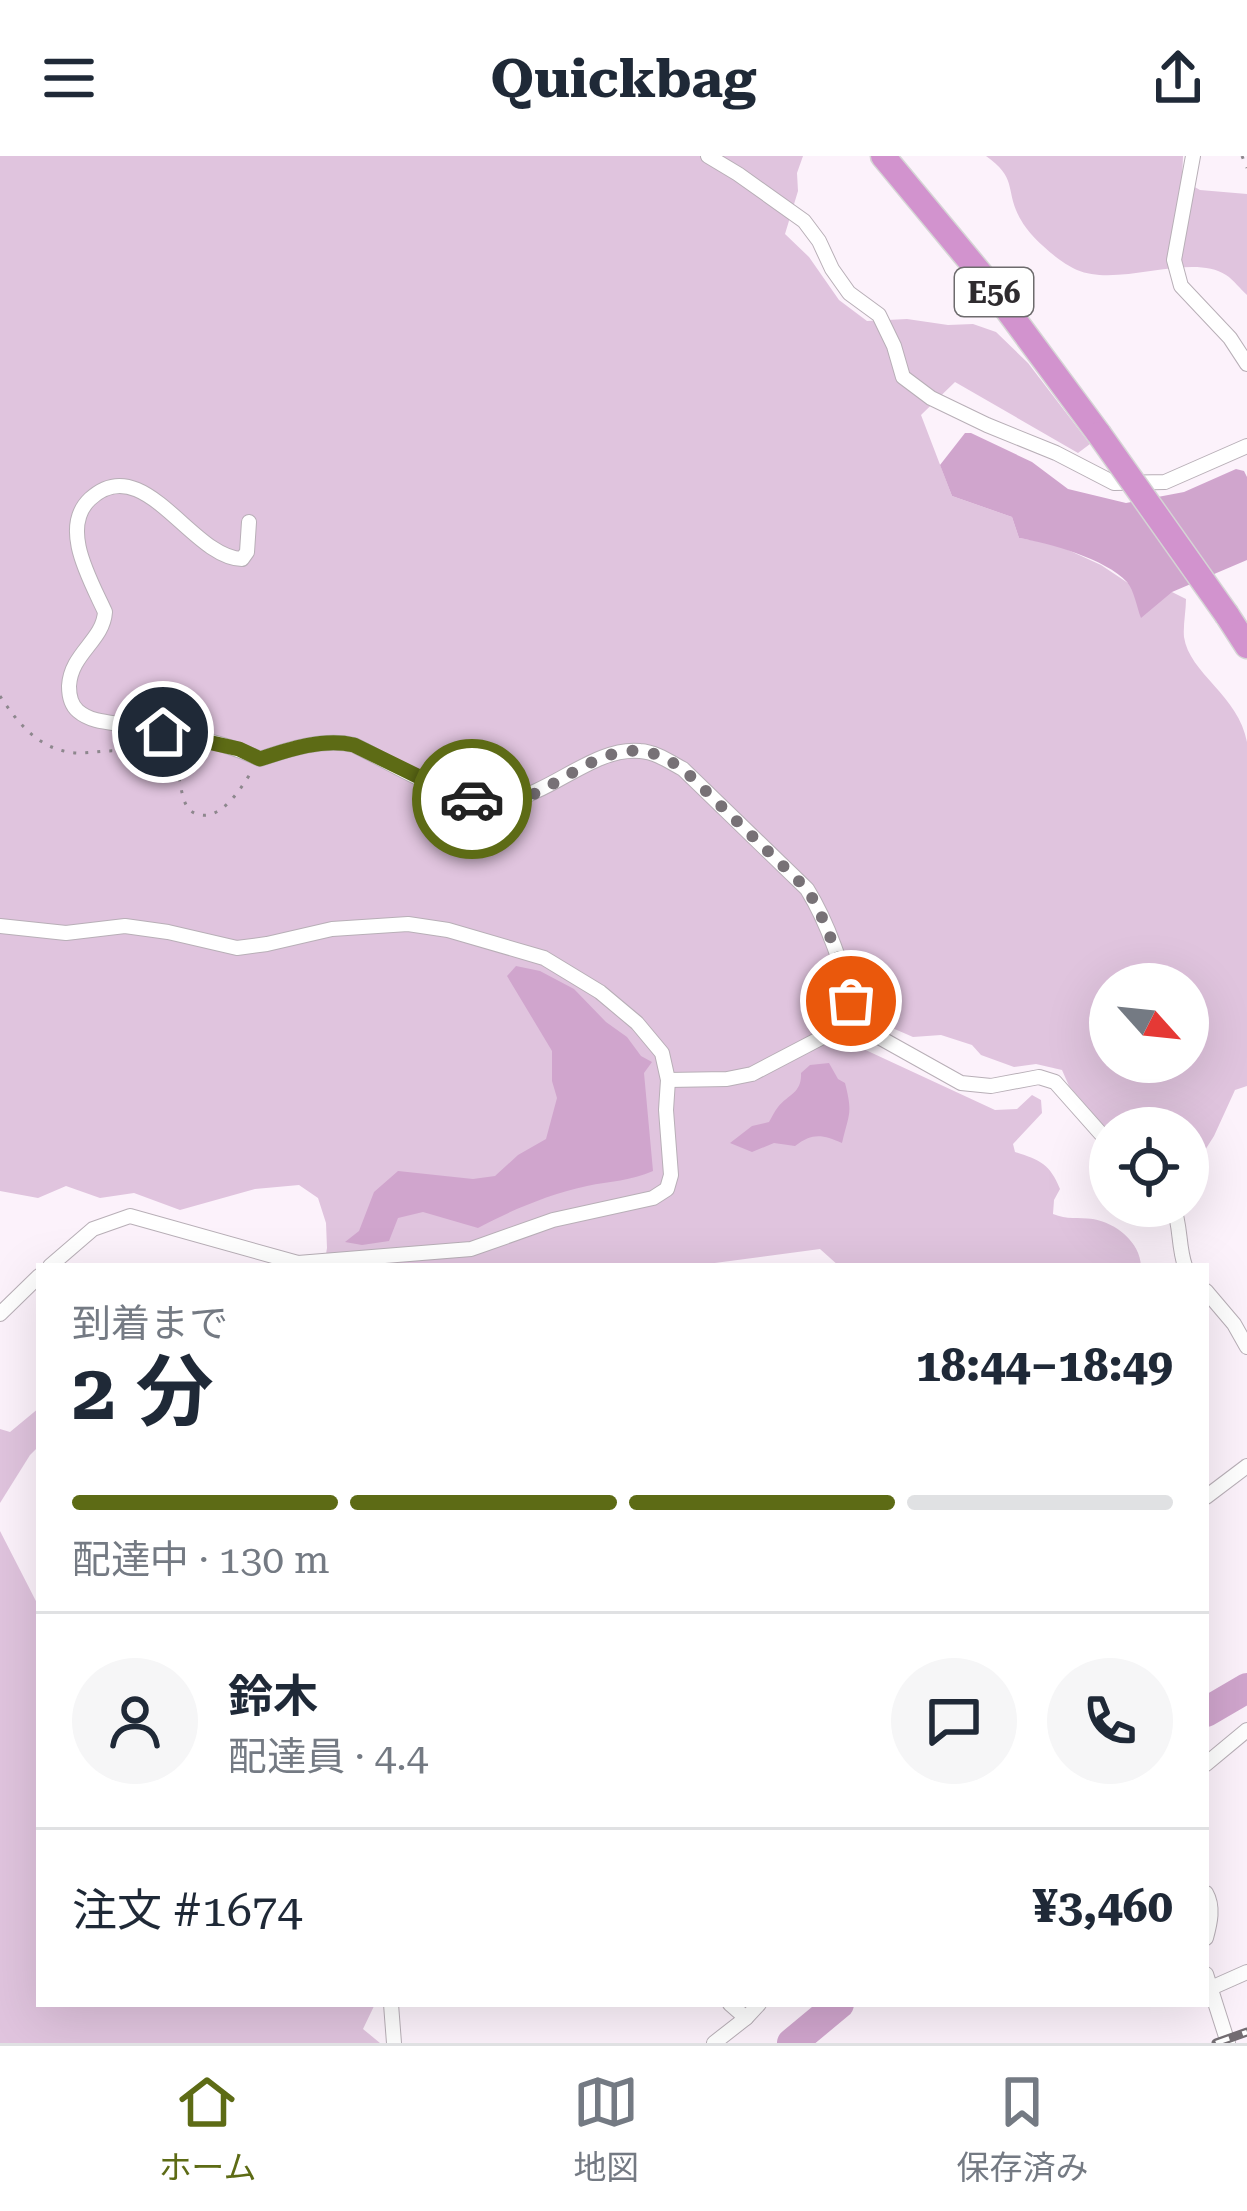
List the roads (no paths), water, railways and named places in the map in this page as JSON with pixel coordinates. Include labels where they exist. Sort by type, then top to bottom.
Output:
[{"type":"highway","name":"E56","points":[[883,156],[980,273],[1247,646]]},
{"type":"street","points":[[707,156],[803,221],[849,292],[879,315],[904,376],[932,398],[1114,482],[1165,482],[1247,446]]},
{"type":"street","points":[[1193,156],[1174,260],[1177,273],[1181,286],[1230,338],[1247,364]]},
{"type":"street","points":[[249,522],[247,552],[242,559],[233,559],[148,495],[131,488],[115,486],[98,492],[81,507],[76,529],[79,548],[105,612],[104,622],[77,658],[70,678],[69,697],[76,710],[106,723],[216,742],[260,759],[341,742],[454,794],[500,804],[615,752],[659,756],[683,769],[807,889],[832,940],[859,1026]]},
{"type":"street","points":[[0,926],[66,933],[125,926],[237,948],[332,929],[408,924],[448,930],[544,958],[600,992],[637,1023],[662,1054],[668,1080],[671,1174],[667,1189],[653,1198],[554,1220],[471,1250],[298,1263],[130,1216],[93,1229],[53,1263]]},
{"type":"street","points":[[668,1080],[752,1074],[838,1029],[859,1026],[961,1083],[991,1086],[1039,1077],[1055,1082],[1089,1120]]},
{"type":"street","points":[[1179,1227],[1184,1263]]},
{"type":"street","points":[[0,1314],[36,1279]]},
{"type":"street","points":[[1209,1295],[1247,1346]]},
{"type":"street","points":[[1209,1495],[1247,1466]]},
{"type":"street","points":[[1209,1762],[1247,1730]]},
{"type":"street","points":[[1209,1981],[1247,1972]]},
{"type":"street","points":[[1209,1984],[1228,2043]]},
{"type":"street","points":[[391,2007],[394,2043]]},
{"type":"street","points":[[733,2007],[746,2018]]},
{"type":"street","points":[[714,2043],[756,2007]]},
{"type":"waterway","points":[[1209,1710],[1247,1688]]},
{"type":"waterway","points":[[792,2043],[835,2007]]},
{"type":"railway","points":[[1216,2043],[1247,2032]]}]
